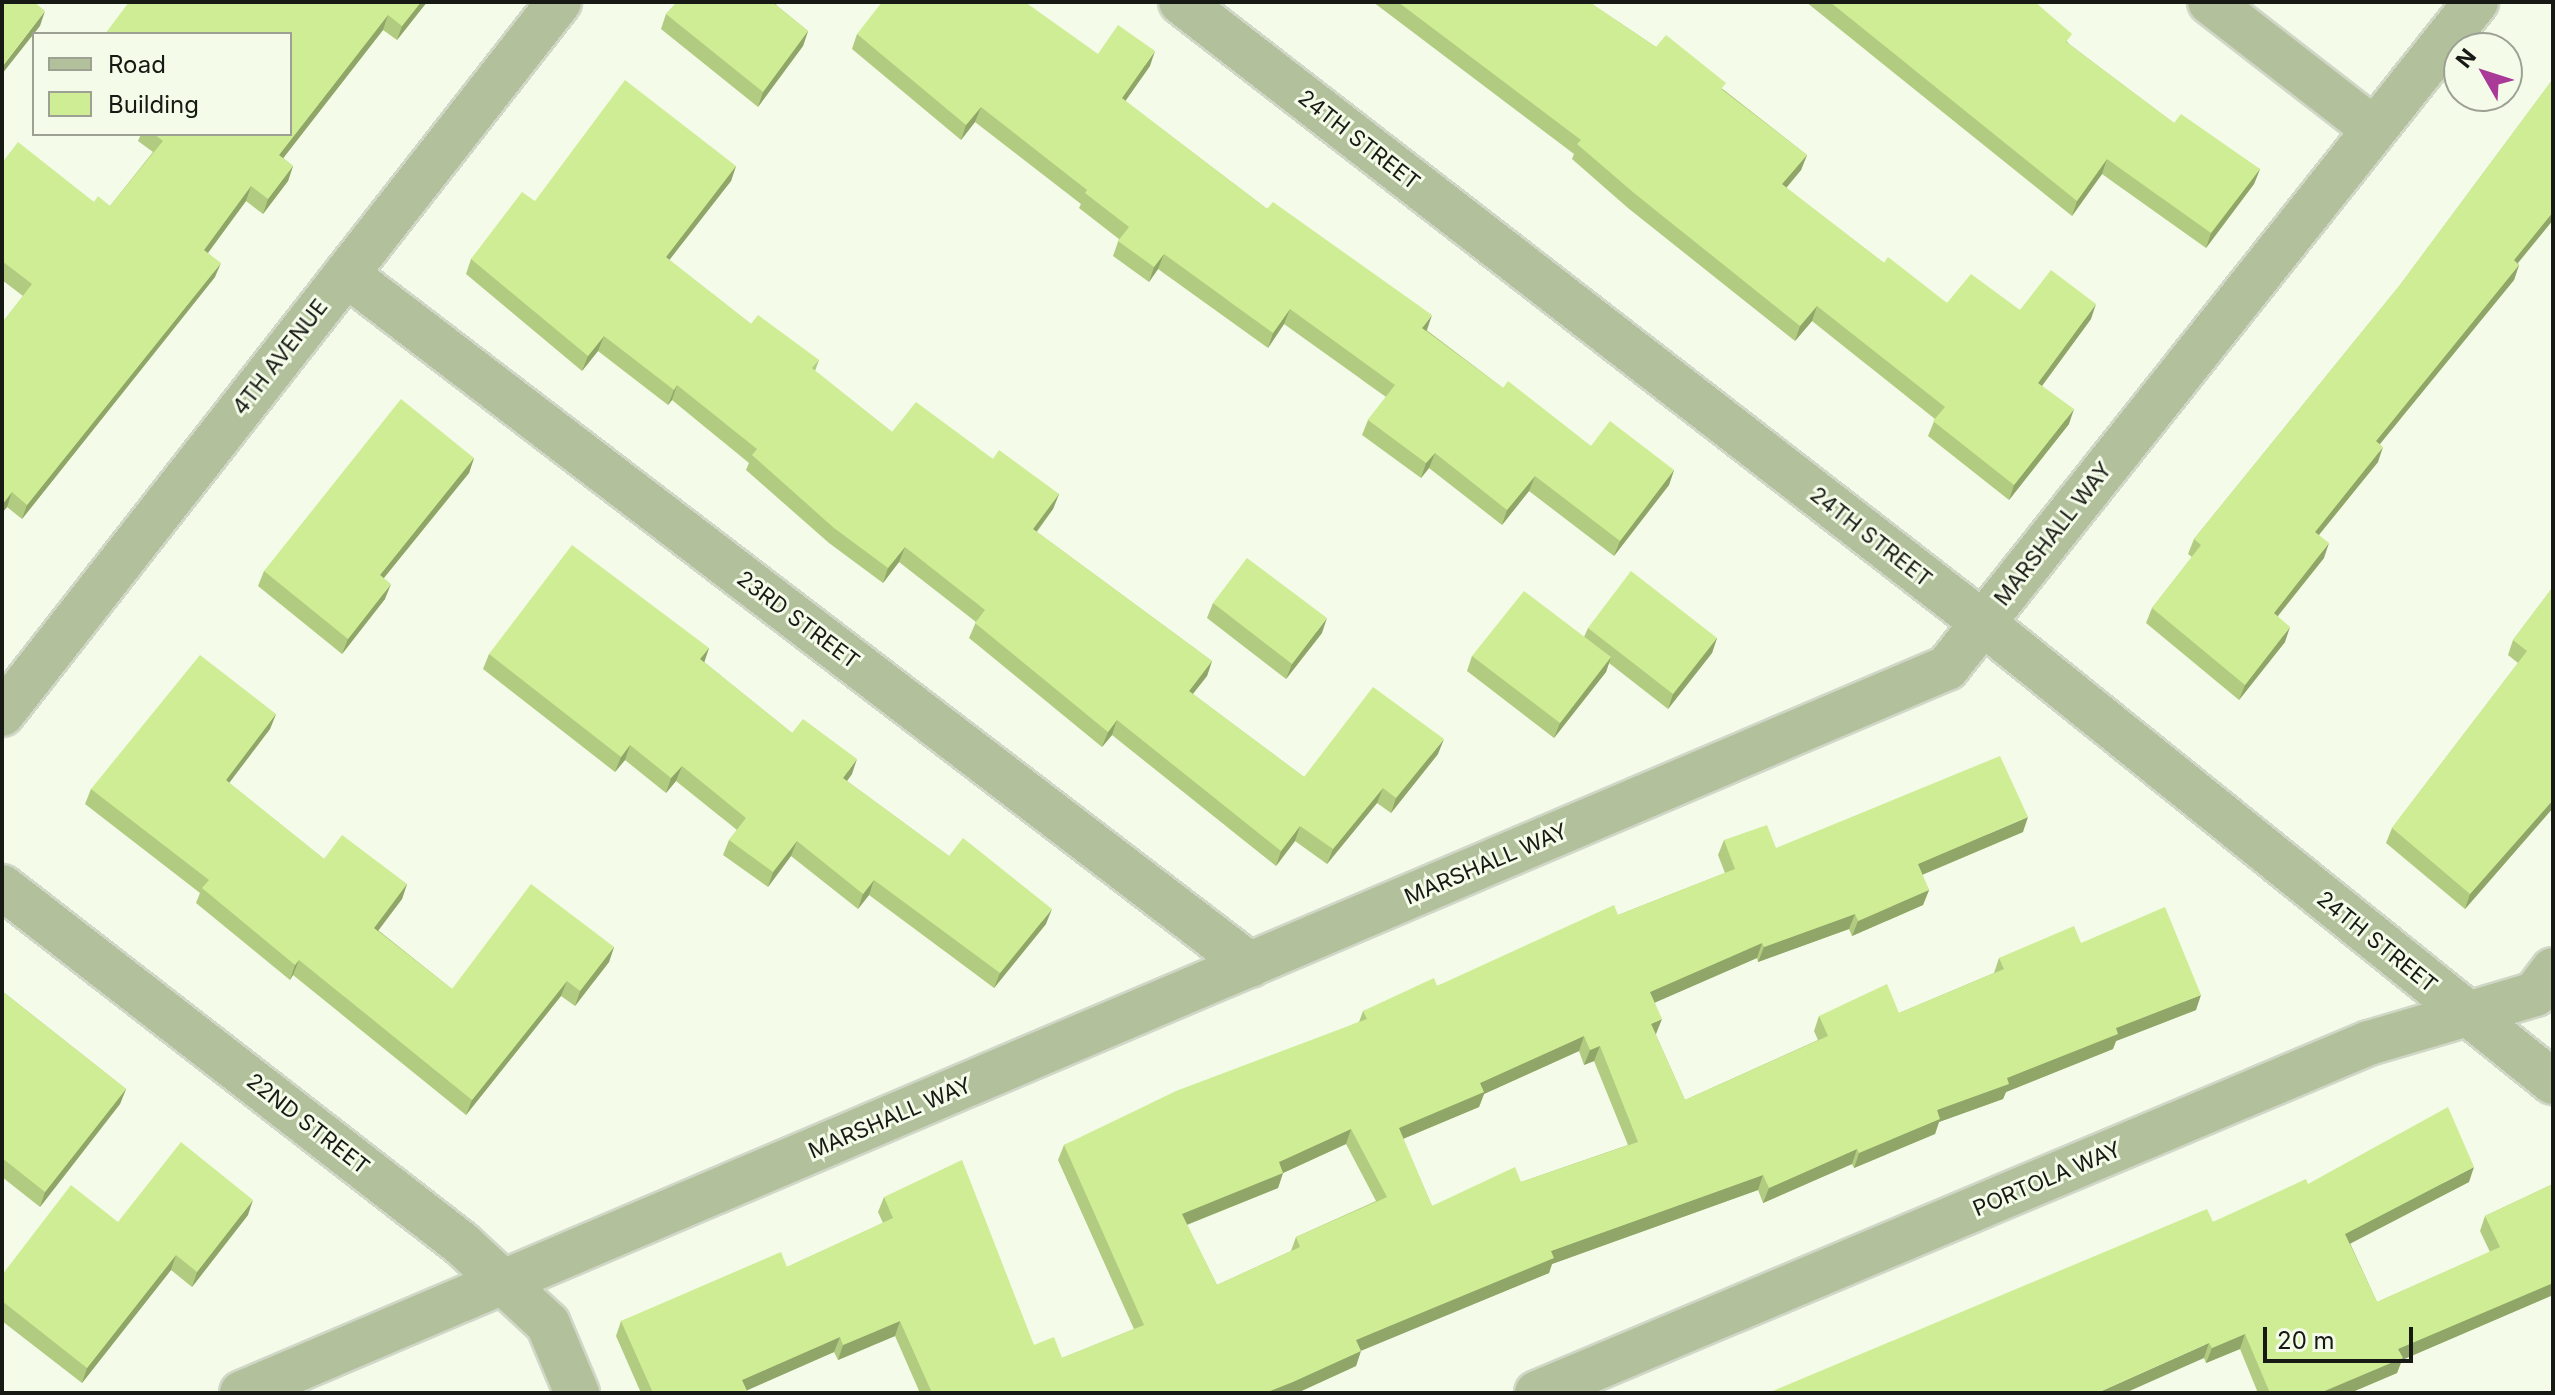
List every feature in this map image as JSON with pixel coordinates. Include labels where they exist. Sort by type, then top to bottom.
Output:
[{"type":"street","name":"4TH AVENUE","points":[[2,714],[559,2]]},
{"type":"street","name":"24TH STREET","points":[[1181,2],[1983,623],[2553,1082]]},
{"type":"street","points":[[2210,2],[2374,129]]},
{"type":"street","name":"MARSHALL WAY","points":[[242,1393],[1947,668],[2476,2]]},
{"type":"street","name":"23RD STREET","points":[[346,274],[1250,965]]},
{"type":"street","name":"22ND STREET","points":[[2,887],[450,1234],[548,1324],[577,1393]]},
{"type":"street","name":"PORTOLA WAY","points":[[1537,1393],[2369,1043],[2463,1012],[2535,994],[2553,970]]},
{"type":"building","points":[[2,2],[34,2],[45,11],[2,67]]},
{"type":"building","points":[[129,2],[421,2],[402,26],[388,15],[279,155],[293,166],[268,199],[251,186],[204,250],[221,263],[27,505],[12,492],[2,505],[2,323],[32,284],[2,261],[2,163],[18,142],[94,202],[98,196],[110,206],[163,141],[157,136],[292,136],[292,32],[106,32]]},
{"type":"building","points":[[677,2],[772,2],[808,31],[763,92],[666,14]]},
{"type":"building","points":[[882,2],[1025,2],[1098,54],[1118,25],[1155,51],[1122,98],[1267,209],[1273,202],[1432,315],[1422,328],[1503,388],[1508,381],[1591,446],[1610,421],[1674,470],[1620,541],[1535,476],[1507,510],[1435,453],[1426,463],[1368,420],[1395,385],[1290,309],[1273,333],[1164,254],[1154,267],[1118,241],[1129,227],[1085,193],[1087,190],[981,107],[966,125],[857,34]]},
{"type":"building","points":[[1398,2],[1589,2],[1656,47],[1666,35],[1726,83],[1721,89],[1807,155],[1782,184],[1884,263],[1888,257],[1947,303],[1971,274],[2020,310],[2051,270],[2096,304],[2038,383],[2074,409],[2014,485],[1933,421],[1945,407],[1817,306],[1800,326],[1634,193],[1577,144],[1581,140]]},
{"type":"building","points":[[1830,2],[2035,2],[2072,34],[2066,42],[2174,123],[2181,114],[2260,169],[2211,233],[2107,159],[2077,201]]},
{"type":"building","points":[[2553,79],[2553,212],[2514,260],[2519,265],[2376,441],[2383,447],[2315,532],[2329,543],[2274,613],[2290,627],[2245,685],[2152,608],[2201,545],[2194,539],[2400,285]]},
{"type":"building","points":[[625,80],[736,166],[666,257],[751,324],[758,315],[819,360],[812,368],[892,432],[916,402],[993,459],[999,450],[1059,494],[1033,529],[1212,661],[1189,691],[1304,777],[1373,687],[1444,739],[1396,798],[1383,788],[1333,849],[1300,826],[1281,851],[1117,720],[1108,732],[975,623],[985,610],[905,547],[888,568],[834,528],[752,455],[757,449],[677,385],[674,390],[604,336],[588,356],[471,259],[522,192],[535,201]]},
{"type":"building","points":[[401,399],[474,458],[380,575],[391,584],[348,639],[264,571]]},
{"type":"building","points":[[572,545],[709,648],[700,659],[792,733],[803,719],[857,759],[843,778],[949,856],[963,838],[1052,909],[1000,973],[874,880],[863,894],[797,841],[773,872],[729,840],[746,818],[682,766],[671,778],[630,745],[621,757],[489,654]]},
{"type":"building","points":[[1247,558],[1327,618],[1292,664],[1213,603]]},
{"type":"building","points":[[1631,571],[1717,638],[1673,694],[1588,628]]},
{"type":"building","points":[[2553,587],[2553,800],[2470,894],[2392,828],[2527,651],[2513,640]]},
{"type":"building","points":[[1524,591],[1611,657],[1560,723],[1472,656]]},
{"type":"building","points":[[200,655],[276,714],[226,780],[324,859],[342,835],[407,884],[374,928],[452,989],[531,884],[614,947],[580,991],[567,981],[472,1100],[299,960],[295,965],[202,888],[209,880],[91,789]]},
{"type":"building","points":[[2000,756],[2028,817],[1918,864],[1929,890],[1858,921],[1855,914],[1764,947],[1762,943],[1650,992],[1662,1019],[1651,1024],[1685,1100],[1828,1036],[1819,1016],[1887,984],[1899,1013],[2004,969],[1999,958],[2074,926],[2081,943],[2165,907],[2201,995],[2116,1028],[2118,1034],[2007,1078],[2009,1084],[1937,1110],[1940,1119],[1859,1153],[1857,1149],[1769,1188],[1763,1175],[1551,1251],[1554,1258],[1356,1340],[1361,1351],[1265,1393],[932,1393],[900,1321],[843,1345],[840,1337],[742,1380],[748,1393],[653,1393],[621,1321],[781,1252],[787,1267],[893,1218],[884,1197],[962,1160],[1034,1345],[1054,1337],[1062,1358],[1144,1325],[1064,1145],[1176,1091],[1367,1019],[1363,1011],[1434,978],[1437,986],[1614,905],[1618,915],[1735,869],[1724,840],[1767,825],[1776,848]],"holes":[[[1584,1036],[1590,1050],[1600,1046],[1638,1142],[1521,1182],[1515,1167],[1432,1206],[1399,1128],[1484,1092],[1480,1083]],[[1351,1129],[1387,1197],[1296,1237],[1300,1247],[1217,1285],[1182,1214],[1283,1173],[1279,1162]]]},
{"type":"building","points":[[2,991],[126,1089],[45,1192],[2,1158]]},
{"type":"building","points":[[2448,1107],[2474,1167],[2345,1234],[2377,1302],[2500,1247],[2485,1216],[2553,1184],[2553,1283],[2398,1349],[2403,1358],[2320,1393],[2270,1393],[2245,1334],[2212,1348],[2209,1343],[2097,1393],[1768,1393],[2207,1209],[2213,1222],[2306,1179],[2308,1184]]},
{"type":"building","points":[[181,1142],[253,1200],[197,1272],[176,1255],[87,1368],[2,1301],[2,1275],[71,1185],[118,1222]]}]
